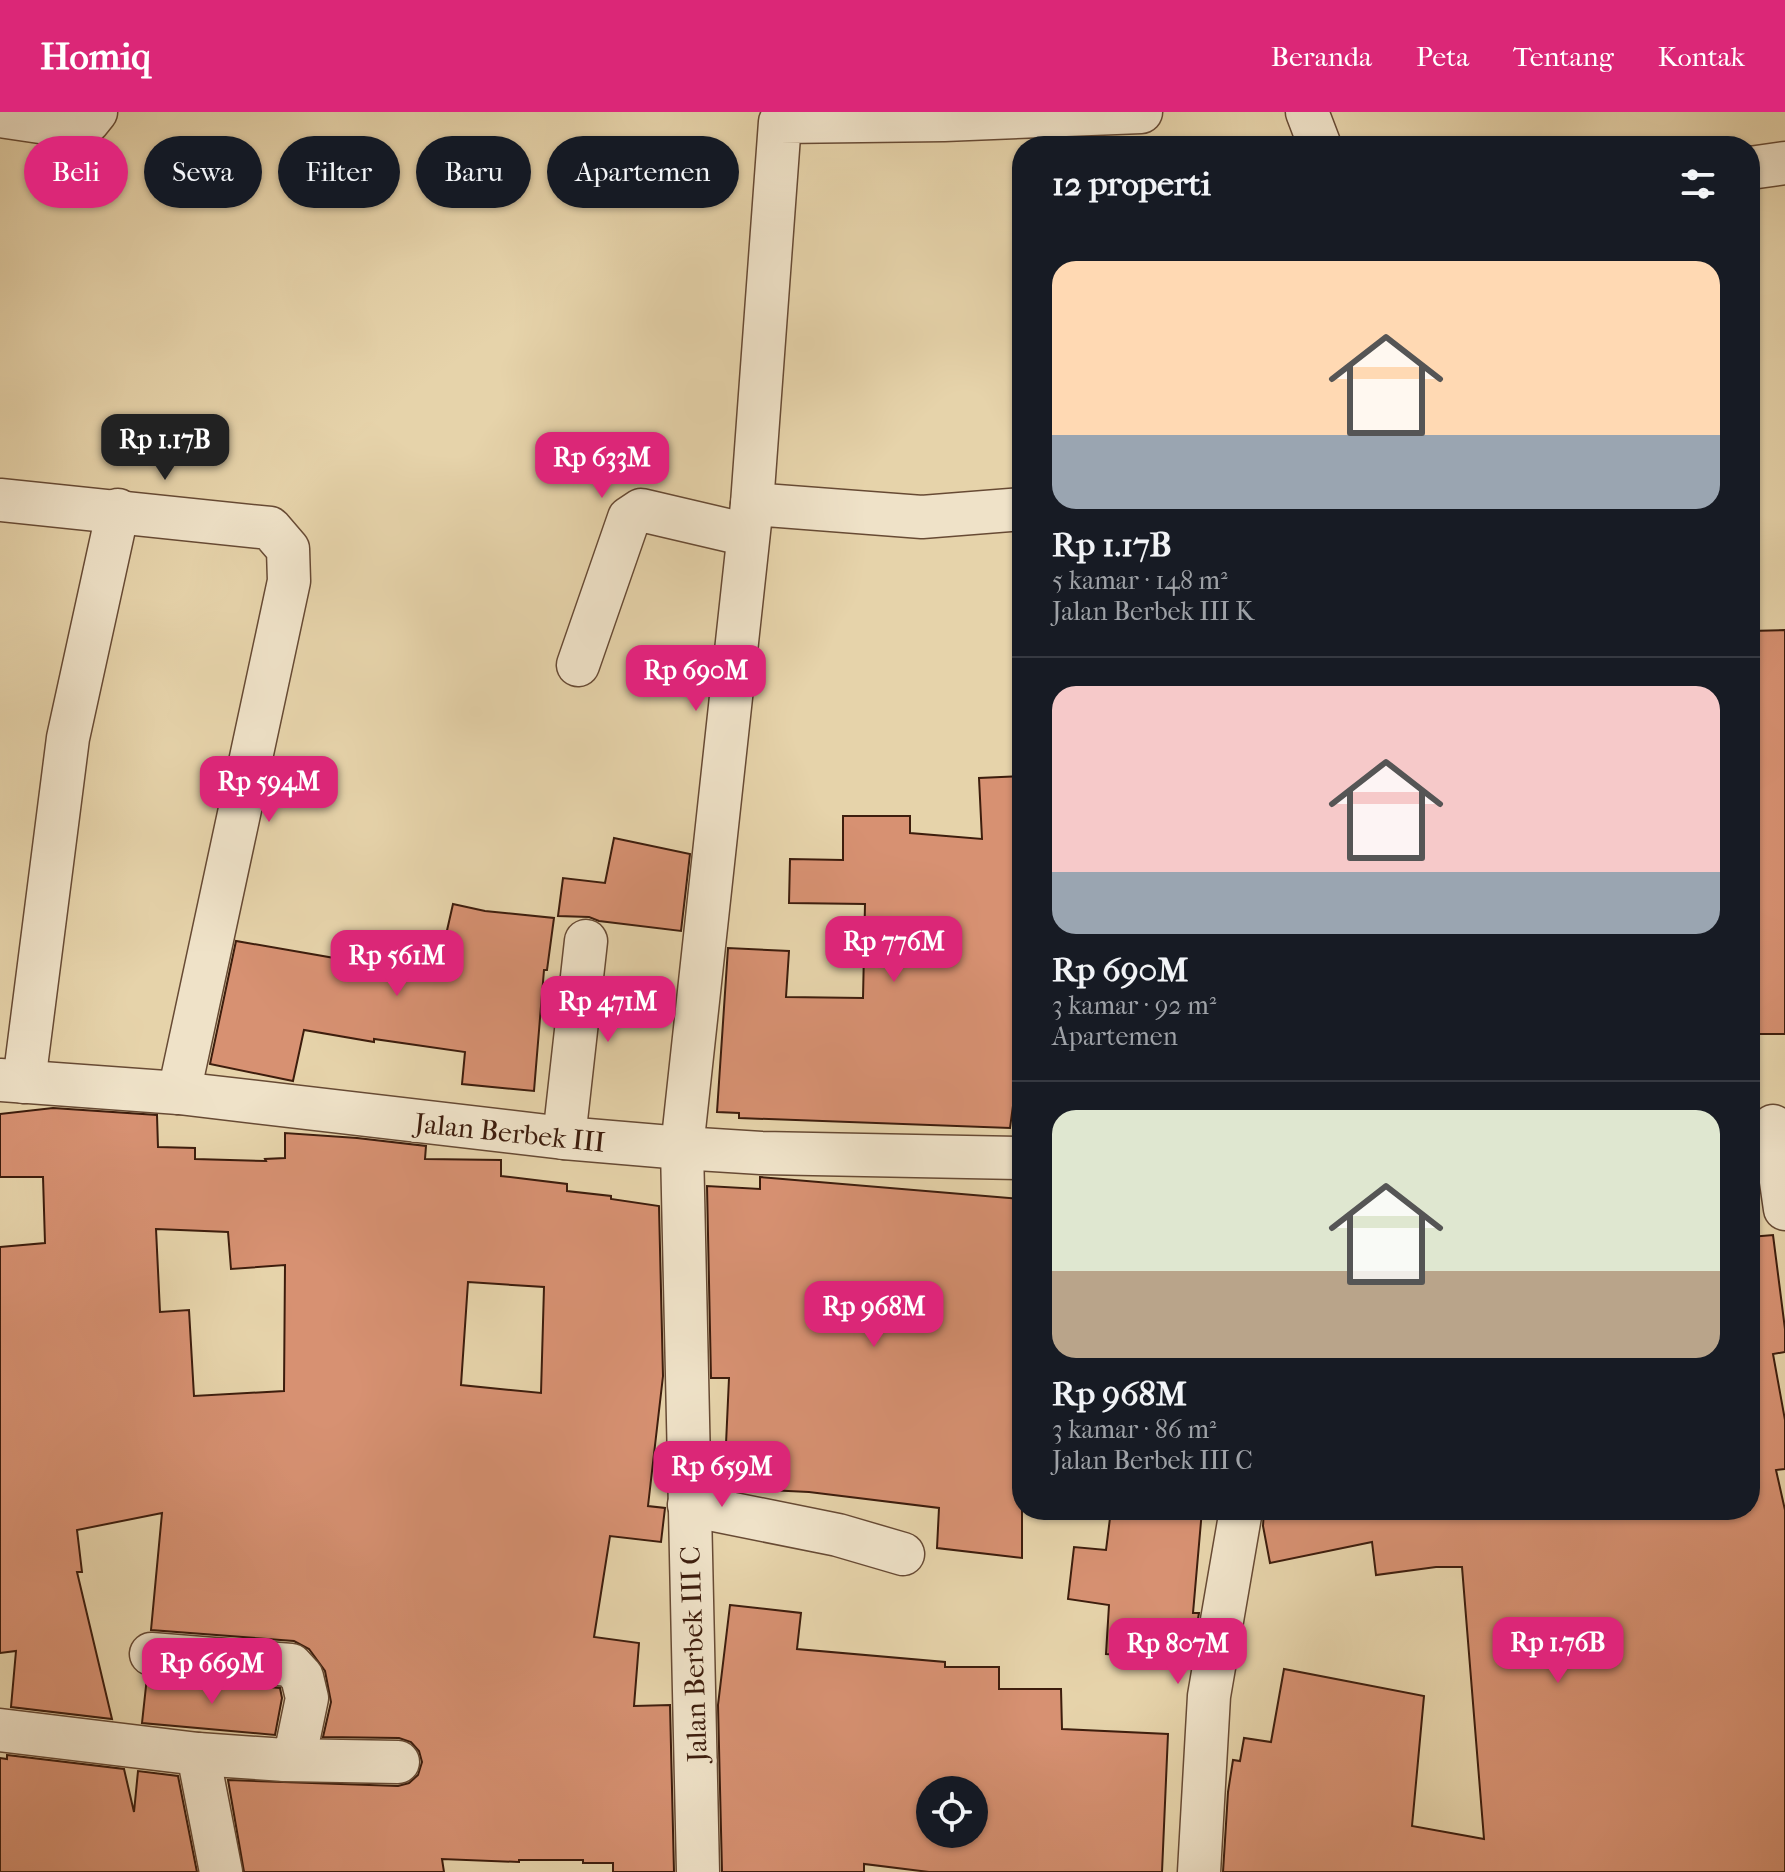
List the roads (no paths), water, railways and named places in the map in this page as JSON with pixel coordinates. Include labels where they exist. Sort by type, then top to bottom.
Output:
[{"type":"street","points":[[0,116],[74,127],[88,122],[96,112]]},
{"type":"street","points":[[944,116],[1141,112]]},
{"type":"street","points":[[1307,112],[1316,136]]},
{"type":"street","name":"Jalan Berbek III C","points":[[698,1872],[682,1148],[750,520],[780,122],[944,116]]},
{"type":"street","points":[[1760,167],[1785,163]]},
{"type":"street","points":[[0,500],[270,528],[288,549],[289,581],[179,1093]]},
{"type":"street","points":[[12,1081],[68,738],[118,510]]},
{"type":"street","points":[[578,665],[629,518],[641,510],[750,520],[922,517],[1012,510]]},
{"type":"street","points":[[564,1138],[586,941]]},
{"type":"street","name":"Jalan Berbek III","points":[[12,1081],[179,1093],[564,1138],[682,1148],[761,1153],[1012,1158]]},
{"type":"street","points":[[1769,1125],[1785,1209]]},
{"type":"street","points":[[689,1505],[838,1535],[903,1554]]},
{"type":"street","points":[[1199,1872],[1209,1696],[1239,1520]]},
{"type":"street","points":[[151,1654],[291,1665],[302,1677],[307,1698],[296,1751],[285,1760]]},
{"type":"street","points":[[0,1730],[198,1754],[285,1760],[398,1762]]},
{"type":"street","points":[[198,1754],[221,1872]]}]
